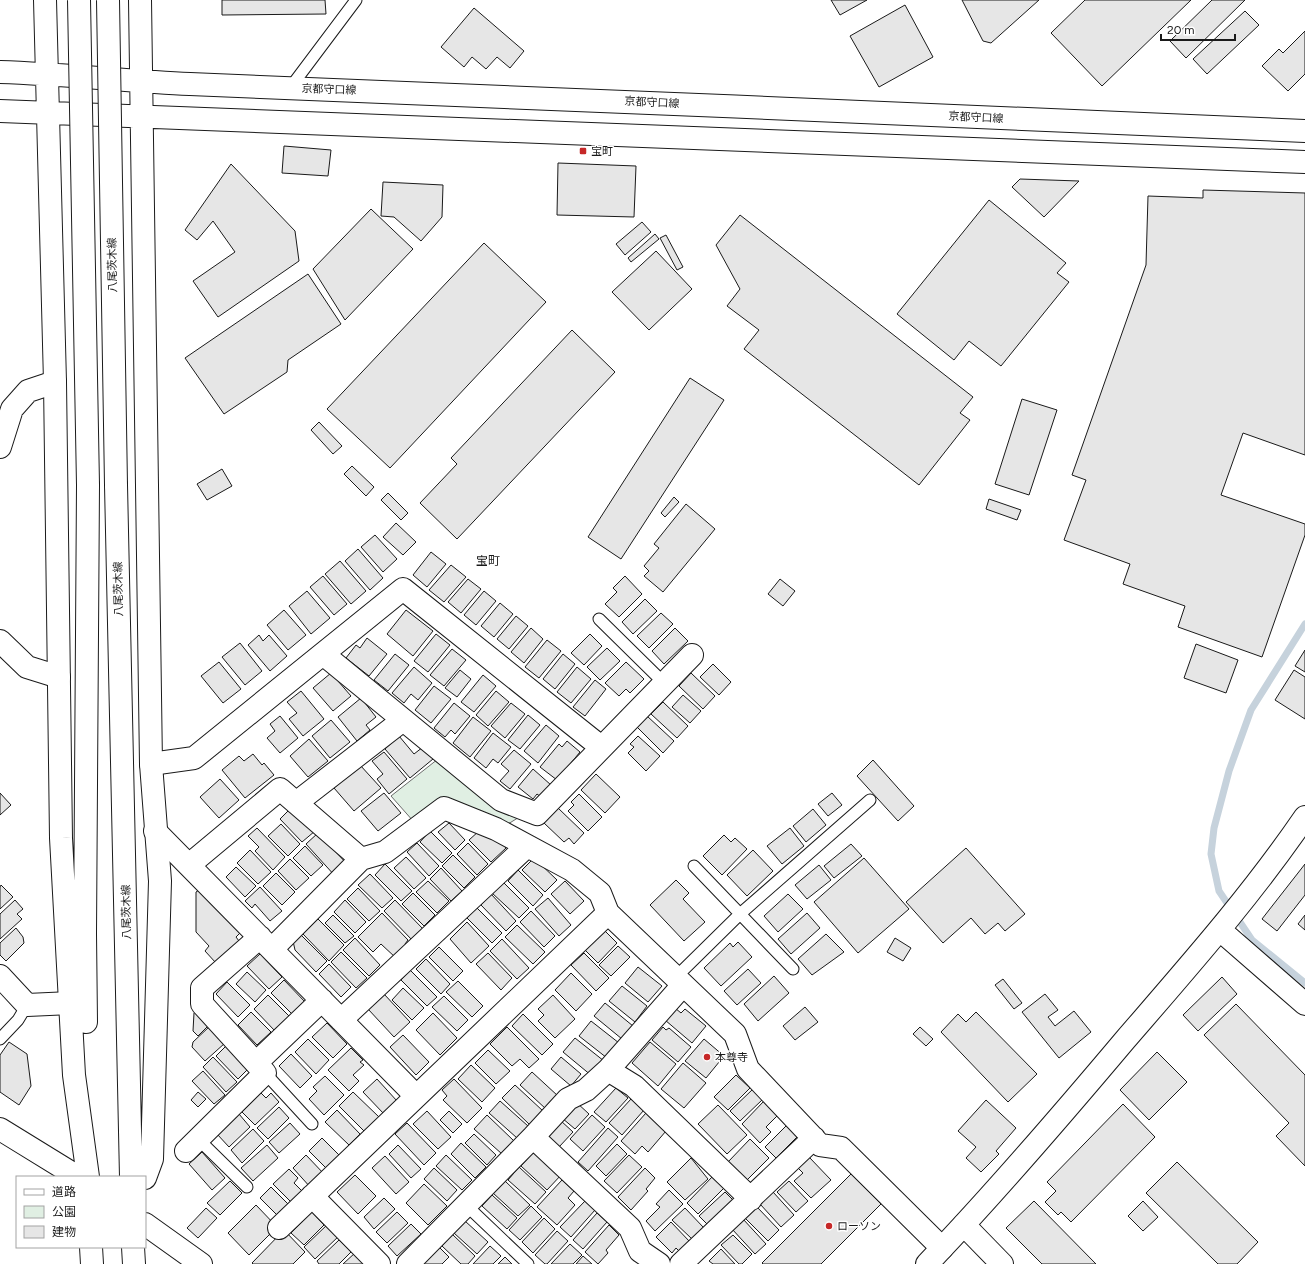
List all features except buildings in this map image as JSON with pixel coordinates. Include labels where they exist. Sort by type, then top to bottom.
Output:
[{"type":"main road","points":[[45,0],[55,382],[62,838],[74,1075],[88,1176]]},
{"type":"main road","points":[[79,0],[88,485],[85,934],[88,1176]]},
{"type":"main road","name":"八尾茨木線","points":[[108,0],[116,485],[131,1176]]},
{"type":"main road","points":[[140,0],[151,764],[160,881],[152,1159],[146,1176]]},
{"type":"main road","name":"京都守口線","points":[[0,72],[46,74],[141,82],[1305,132]]},
{"type":"main road","points":[[0,111],[1305,162]]},
{"type":"main road","points":[[0,447],[12,409],[28,391],[55,382]]},
{"type":"main road","points":[[151,764],[194,758],[403,589],[601,747]]},
{"type":"main road","points":[[0,641],[27,667],[59,677]]},
{"type":"main road","points":[[323,654],[502,800],[537,814]]},
{"type":"main road","points":[[342,1020],[521,842],[537,814],[692,655]]},
{"type":"main road","points":[[296,803],[403,720]]},
{"type":"main road","points":[[189,865],[280,789],[361,859]]},
{"type":"main road","points":[[261,1068],[202,1004],[202,988],[266,943],[361,859],[385,852],[444,808],[496,828],[572,870],[600,893],[608,913],[735,1034],[748,1068],[820,1145],[841,1148],[942,1248]]},
{"type":"main road","points":[[927,1264],[1024,1158],[1229,918],[1274,861],[1305,817]]},
{"type":"main road","points":[[155,831],[416,1096]]},
{"type":"main road","points":[[279,1228],[608,913]]},
{"type":"main road","points":[[1229,918],[1305,1004]]},
{"type":"main road","points":[[0,976],[26,1005],[71,1003]]},
{"type":"main road","points":[[408,1264],[533,1137],[568,1099],[586,1090],[608,1070],[679,982]]},
{"type":"main road","points":[[192,1145],[322,1000]]},
{"type":"main road","points":[[608,1070],[634,1086],[750,1199]]},
{"type":"main road","points":[[0,1129],[76,1176]]},
{"type":"main road","points":[[533,1137],[630,1228],[640,1251],[659,1264]]},
{"type":"main road","points":[[681,1264],[814,1138]]},
{"type":"main road","points":[[312,1196],[379,1264]]},
{"type":"main road","points":[[146,1225],[201,1264]]},
{"type":"main road","points":[[964,1225],[1002,1264]]},
{"type":"main road","points":[[91,1248],[92,1264]]},
{"type":"main road","points":[[133,1248],[134,1264]]},
{"type":"lane","points":[[290,88],[356,0]]},
{"type":"lane","points":[[599,619],[664,684]]},
{"type":"lane","points":[[679,982],[740,914],[870,800]]},
{"type":"lane","points":[[694,866],[794,970]]},
{"type":"lane","points":[[0,1039],[18,1020],[26,1005]]},
{"type":"lane","points":[[261,1068],[312,1124]]},
{"type":"lane","points":[[192,1145],[247,1187]]},
{"type":"lane","points":[[466,1205],[528,1264]]},
{"type":"green space","points":[[438,759],[521,816],[508,824],[457,802],[414,822],[391,796]]},
{"type":"waterway","points":[[1305,624],[1251,710],[1229,771],[1214,828],[1211,854],[1219,891],[1252,940],[1305,983]]},
{"type":"place","name":"宝町","points":[[583,151]]},
{"type":"place","name":"本尊寺","points":[[707,1057]]},
{"type":"place","name":"ローソン","points":[[829,1226]]},
{"type":"district","name":"宝町","points":[[488,561]]}]
